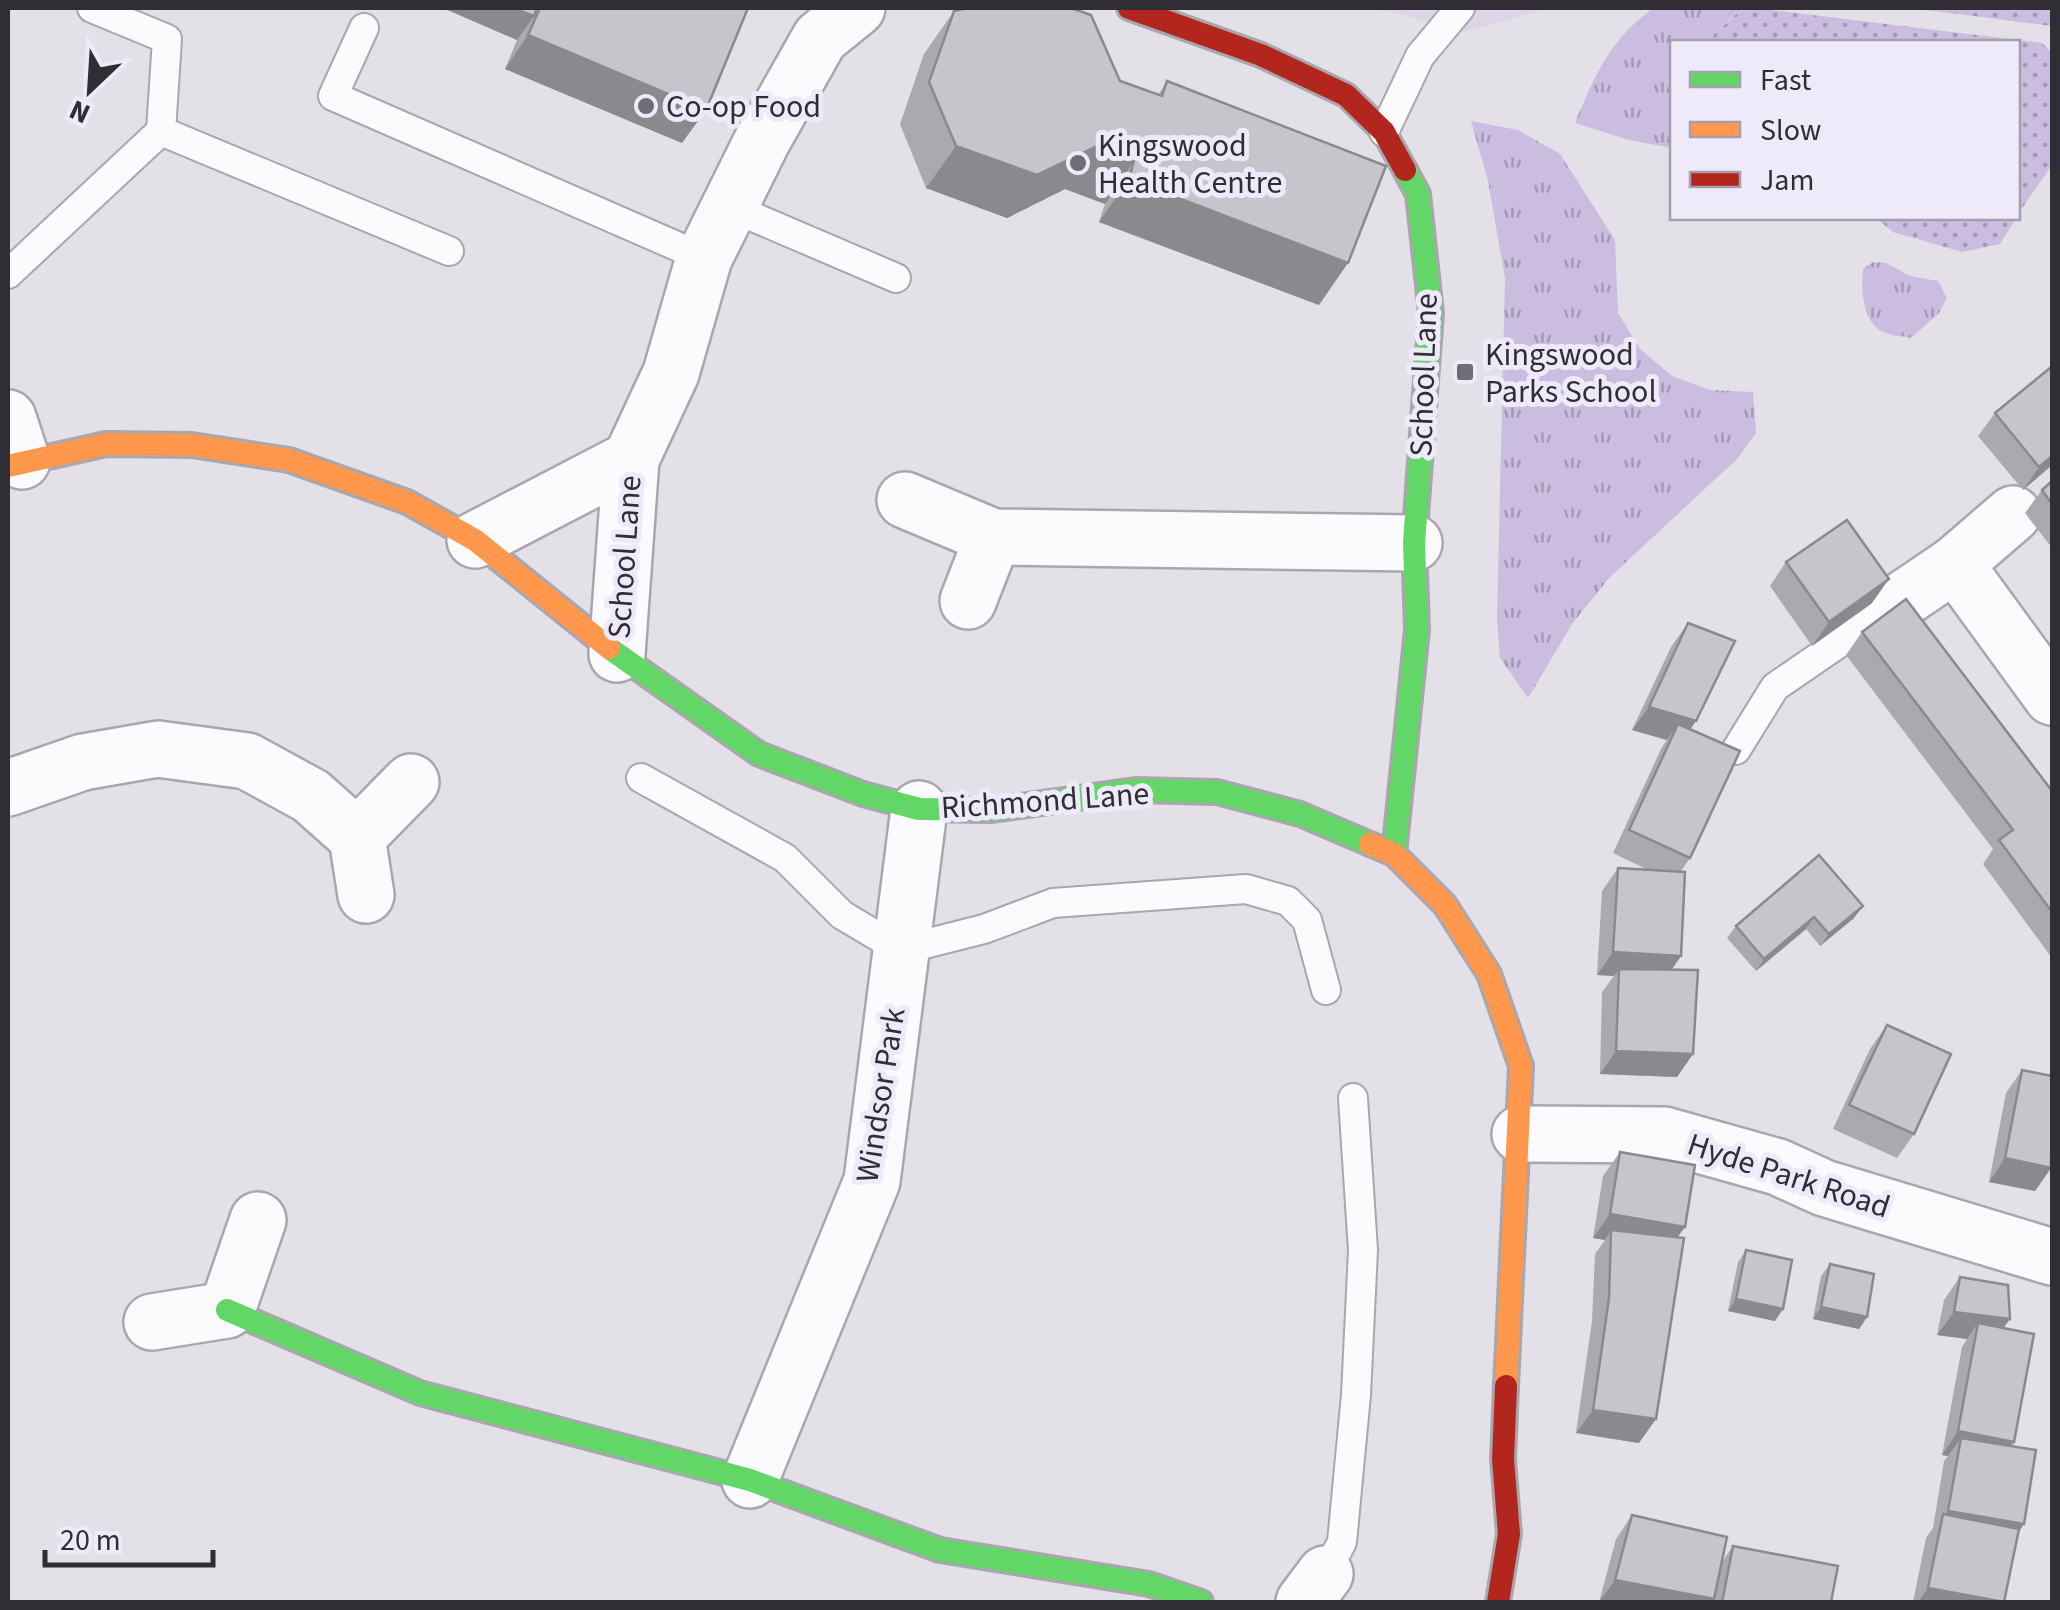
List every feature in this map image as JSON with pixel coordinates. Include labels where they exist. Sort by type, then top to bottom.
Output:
[{"type":"street","name":"School Lane","points":[[617,654],[630,459],[671,373],[704,258],[820,38],[857,8]]},
{"type":"street","name":"School Lane","points":[[1130,8],[1262,55],[1346,94],[1384,132],[1418,194],[1431,313],[1414,543],[1417,630],[1394,854]]},
{"type":"street","name":"Richmond Lane","points":[[12,448],[192,445],[288,460],[407,502],[475,540],[617,654],[759,754],[863,794],[920,810],[992,810],[1136,790],[1217,792],[1300,814],[1394,854],[1445,906],[1489,974],[1521,1066],[1503,1459],[1508,1534],[1498,1602]]},
{"type":"street","name":"School Lane","points":[[475,540],[630,459]]},
{"type":"street","points":[[904,500],[993,537],[1414,543]]},
{"type":"street","points":[[1896,604],[1955,564],[2013,514]]},
{"type":"street","points":[[968,601],[993,537]]},
{"type":"street","points":[[1955,564],[2052,697]]},
{"type":"street","points":[[8,788],[83,762],[158,749],[247,761],[311,796],[357,837],[366,895]]},
{"type":"street","points":[[357,837],[411,782]]},
{"type":"street","name":"Windsor Park","points":[[750,1480],[872,1181],[920,810]]},
{"type":"street","name":"Hyde Park Road","points":[[1520,1134],[1664,1135],[1778,1167],[1824,1188],[2052,1257]]},
{"type":"street","points":[[227,1310],[258,1220]]},
{"type":"street","points":[[152,1322],[227,1310],[420,1393],[750,1480],[940,1550],[1149,1584],[1201,1602]]},
{"type":"street","name":"Richmond Lane","points":[[1508,1534],[1523,1568]]},
{"type":"lane","points":[[8,274],[161,131],[167,38],[92,8]]},
{"type":"lane","points":[[1384,132],[1420,56],[1460,8]]},
{"type":"lane","points":[[364,28],[333,96],[704,258]]},
{"type":"lane","points":[[161,131],[448,251]]},
{"type":"lane","points":[[730,206],[896,278]]},
{"type":"lane","points":[[1736,750],[1775,686],[1896,604]]},
{"type":"lane","points":[[641,778],[785,858],[842,915],[901,950],[984,929],[1054,903],[1190,890],[1246,889],[1288,901],[1307,920],[1326,990]]},
{"type":"lane","points":[[1315,1588],[1342,1542],[1356,1395],[1364,1250],[1353,1098]]},
{"type":"shaded area","points":[[1376,8],[1551,8],[1464,32]]},
{"type":"green space","points":[[1653,8],[1753,8],[1736,13],[1708,40],[1670,40],[1670,148],[1575,123],[1605,59]]},
{"type":"green space","points":[[1756,8],[2017,40],[1708,40],[1737,13]]},
{"type":"green space","points":[[1911,8],[2052,8],[2052,26]]},
{"type":"green space","points":[[2020,40],[2042,43],[2052,53],[2052,165],[2020,211]]},
{"type":"green space","points":[[1471,121],[1518,130],[1560,154],[1615,240],[1618,313],[1640,349],[1672,376],[1710,390],[1753,392],[1756,433],[1737,459],[1610,577],[1572,624],[1528,698],[1500,658],[1497,618],[1505,278],[1488,181]]},
{"type":"green space","points":[[1878,220],[2015,220],[2000,244],[1962,252],[1893,232]]},
{"type":"green space","points":[[1873,262],[1886,263],[1910,276],[1938,281],[1947,298],[1939,313],[1911,338],[1882,332],[1869,317],[1862,277],[1863,269]]},
{"type":"building","points":[[513,8],[537,8],[534,16]]},
{"type":"building","points":[[540,8],[748,8],[706,110],[528,35]]},
{"type":"building","points":[[1071,8],[1091,15],[1120,81],[1162,96],[1167,81],[1386,166],[1348,263],[1129,179],[1134,161],[1095,147],[1037,175],[956,146],[929,82],[954,11]]},
{"type":"building","points":[[2050,368],[2052,456],[2039,467],[1995,413]]},
{"type":"building","points":[[2052,481],[2052,504],[2042,490]]},
{"type":"building","points":[[1847,520],[1889,579],[1829,622],[1786,562]]},
{"type":"building","points":[[1906,599],[2052,791],[2052,912],[1999,840],[2013,830],[1862,632]]},
{"type":"building","points":[[1688,623],[1735,641],[1696,721],[1649,707]]},
{"type":"building","points":[[1678,724],[1740,751],[1690,858],[1629,830]]},
{"type":"building","points":[[1819,855],[1863,906],[1829,934],[1814,917],[1764,959],[1736,926]]},
{"type":"building","points":[[1618,868],[1685,872],[1681,956],[1613,952]]},
{"type":"building","points":[[1619,969],[1698,970],[1693,1054],[1616,1051]]},
{"type":"building","points":[[1887,1025],[1951,1054],[1914,1134],[1849,1105]]},
{"type":"building","points":[[2022,1070],[2052,1076],[2051,1168],[2005,1158]]},
{"type":"building","points":[[1620,1152],[1695,1165],[1685,1227],[1610,1214]]},
{"type":"building","points":[[1611,1230],[1684,1238],[1656,1419],[1593,1410],[1609,1298]]},
{"type":"building","points":[[1746,1250],[1792,1260],[1783,1309],[1736,1299]]},
{"type":"building","points":[[1830,1264],[1874,1274],[1867,1317],[1821,1307]]},
{"type":"building","points":[[1960,1277],[2008,1285],[2010,1319],[1954,1312]]},
{"type":"building","points":[[1978,1323],[2034,1334],[2014,1442],[1958,1431]]},
{"type":"building","points":[[1961,1438],[2036,1450],[2024,1524],[1948,1511]]},
{"type":"building","points":[[1943,1514],[2019,1529],[2004,1602],[1928,1588]]},
{"type":"building","points":[[1632,1515],[1727,1537],[1714,1599],[1615,1580]]},
{"type":"building","points":[[1733,1546],[1838,1566],[1831,1602],[1722,1602]]},
{"type":"traffic: fast","points":[[1394,854],[1417,630],[1414,543],[1431,313],[1418,194],[1405,170]]},
{"type":"traffic: fast","points":[[609,648],[759,754],[863,794],[919,809],[992,810],[1136,790],[1217,792],[1300,814],[1370,844]]},
{"type":"traffic: fast","points":[[227,1310],[420,1393],[750,1480],[940,1550],[1149,1584],[1201,1602]]},
{"type":"traffic: slow","points":[[8,466],[106,444],[192,445],[289,460],[407,502],[475,540],[609,648]]},
{"type":"traffic: slow","points":[[1370,844],[1394,854],[1445,905],[1489,974],[1521,1066],[1506,1386]]},
{"type":"traffic: jam","points":[[1129,8],[1261,55],[1346,95],[1384,132],[1405,170]]},
{"type":"traffic: jam","points":[[1498,1602],[1509,1534],[1503,1459],[1506,1386]]},
{"type":"place","name":"Co-op Food","points":[[646,106]]},
{"type":"place","name":"Kingswood Health Centre","points":[[1078,163]]},
{"type":"place","name":"Kingswood Parks School","points":[[1465,372]]}]
